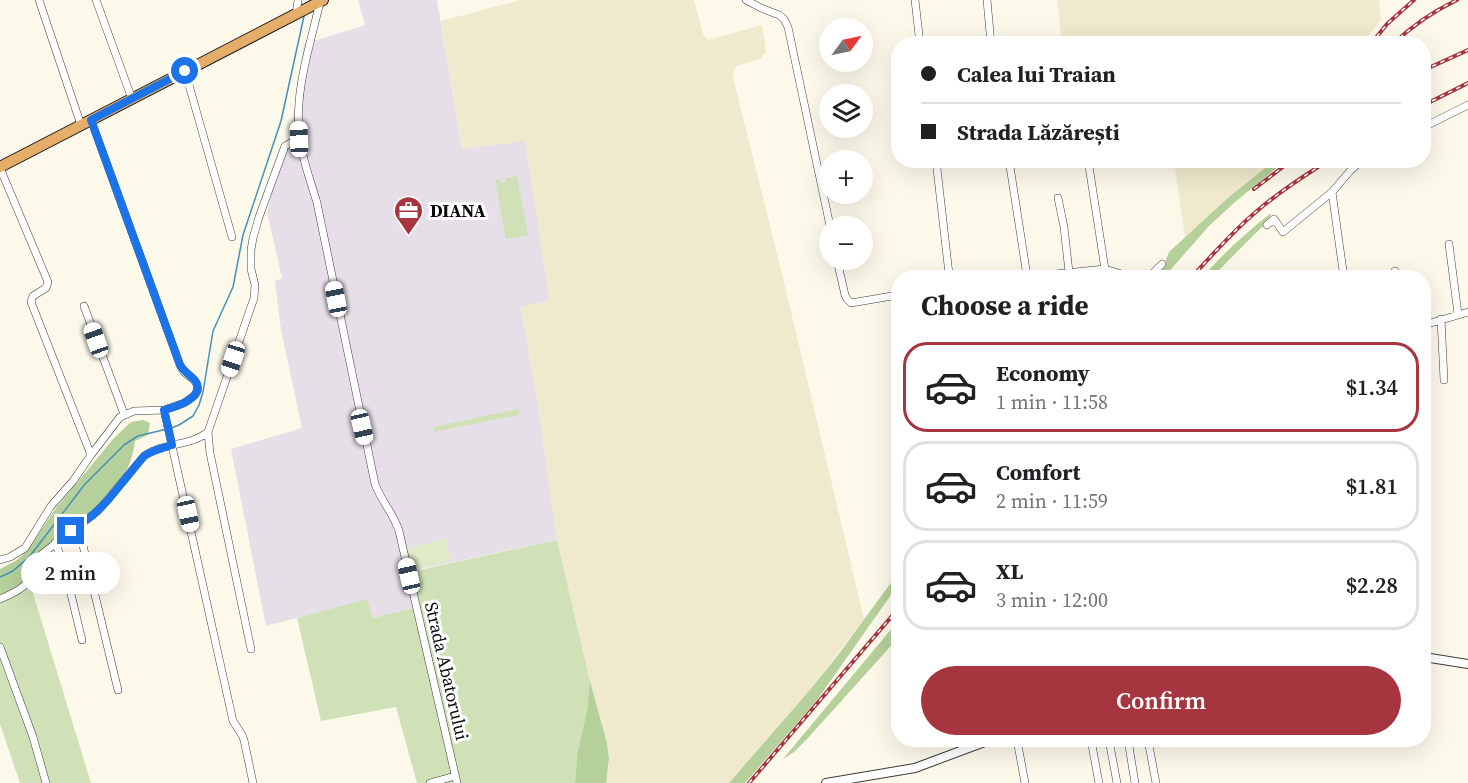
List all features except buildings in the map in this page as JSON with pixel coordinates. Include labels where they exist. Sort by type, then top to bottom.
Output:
[{"type":"highway","points":[[0,167],[310,7]]},
{"type":"street","points":[[0,560],[25,548],[51,506],[73,481],[120,417],[134,411],[164,410],[184,403],[198,390],[197,384],[180,365],[39,0]]},
{"type":"street","points":[[96,0],[132,99]]},
{"type":"street","name":"Strada Abatorului","points":[[298,0],[310,7],[298,120],[304,165],[317,203],[375,484],[396,521],[399,531],[456,780]]},
{"type":"street","points":[[746,0],[779,15],[788,27],[828,216]]},
{"type":"street","points":[[915,0],[919,36]]},
{"type":"street","points":[[987,0],[990,36]]},
{"type":"street","points":[[185,71],[232,237]]},
{"type":"street","points":[[1431,124],[1468,105]]},
{"type":"street","points":[[251,649],[210,453],[208,432],[255,298],[251,250],[259,217],[285,146],[299,139]]},
{"type":"street","points":[[0,167],[48,282],[46,288],[33,296],[31,302],[91,455]]},
{"type":"street","points":[[937,168],[949,270]]},
{"type":"street","points":[[1010,168],[1026,270]]},
{"type":"street","points":[[1089,168],[1105,269]]},
{"type":"street","points":[[1267,225],[1274,219],[1283,232],[1332,192],[1353,168]]},
{"type":"street","points":[[1332,192],[1343,270]]},
{"type":"street","points":[[1058,198],[1070,270]]},
{"type":"street","points":[[1449,244],[1458,314]]},
{"type":"street","points":[[1156,270],[1162,264]]},
{"type":"street","points":[[839,270],[845,295],[851,303],[891,296]]},
{"type":"street","points":[[1093,270],[1108,270]]},
{"type":"street","points":[[84,306],[124,414]]},
{"type":"street","points":[[1431,323],[1468,312]]},
{"type":"street","points":[[1441,319],[1444,380]]},
{"type":"street","points":[[164,410],[233,722],[244,740],[253,783]]},
{"type":"street","points":[[1,599],[27,583],[33,576],[39,559],[55,543],[93,515],[144,456],[158,449],[193,441],[208,432]]},
{"type":"street","points":[[78,525],[118,690]]},
{"type":"street","points":[[55,543],[63,561],[82,640]]},
{"type":"street","points":[[0,647],[33,736],[46,783]]},
{"type":"street","points":[[1431,658],[1468,664]]},
{"type":"street","points":[[826,783],[915,768],[971,747]]},
{"type":"street","points":[[1018,747],[1025,783]]},
{"type":"street","points":[[1092,747],[1099,783]]},
{"type":"street","points":[[1110,747],[1117,783]]},
{"type":"street","points":[[1129,747],[1135,783]]},
{"type":"street","points":[[1149,747],[1156,783]]},
{"type":"street","points":[[430,783],[456,780]]},
{"type":"shaded area","points":[[358,0],[437,0],[462,149],[525,140],[550,301],[521,308],[538,404],[557,540],[411,571],[419,607],[373,618],[367,600],[266,626],[231,449],[302,428],[281,330],[275,281],[282,278],[267,212],[279,167],[288,150],[304,44],[365,25]]},
{"type":"shaded area","points":[[520,0],[694,0],[703,34],[708,40],[762,25],[766,52],[760,59],[737,66],[733,77],[864,619],[809,691],[729,783],[606,783],[609,758],[607,743],[557,540],[538,404],[521,307],[550,301],[525,141],[462,149],[441,21]]},
{"type":"shaded area","points":[[1057,0],[1379,0],[1381,20],[1368,36],[1061,36]]},
{"type":"shaded area","points":[[1175,168],[1265,168],[1229,197],[1185,238]]},
{"type":"green space","points":[[1265,168],[1276,168],[1209,226],[1170,270],[1162,270],[1169,252],[1229,197]]},
{"type":"green space","points":[[517,176],[528,235],[506,239],[495,180],[500,179],[501,183],[506,182],[506,178]]},
{"type":"green space","points":[[1271,213],[1270,219],[1219,270],[1209,270]]},
{"type":"green space","points":[[518,409],[519,415],[434,432],[433,427]]},
{"type":"green space","points":[[143,420],[150,423],[148,435],[135,441],[128,467],[111,492],[89,514],[47,546],[22,584],[0,595],[0,569],[17,560],[27,551],[56,508],[114,438],[131,422]]},
{"type":"green space","points":[[446,539],[451,561],[412,570],[407,548]]},
{"type":"green space","points":[[557,540],[590,681],[587,710],[577,755],[575,783],[417,783],[396,707],[321,721],[297,618],[367,599],[373,618],[418,607],[410,572]]},
{"type":"green space","points":[[28,577],[91,783],[20,783],[0,724],[0,595],[14,590]]},
{"type":"green space","points":[[891,583],[891,595],[817,700],[745,783],[729,783],[809,691]]},
{"type":"green space","points":[[891,629],[891,646],[807,739],[783,759]]},
{"type":"green space","points":[[590,681],[607,743],[609,758],[606,783],[575,783],[577,755],[587,710]]},
{"type":"waterway","points":[[171,428],[193,416],[199,405],[213,331],[233,287],[243,235],[281,121],[304,16]]},
{"type":"waterway","points":[[0,577],[13,571],[30,556],[85,484],[124,445],[138,436],[167,429]]},
{"type":"railway","points":[[1377,36],[1387,24],[1414,0]]},
{"type":"railway","points":[[1402,36],[1423,19],[1457,0]]},
{"type":"railway","points":[[1431,67],[1468,50]]},
{"type":"railway","points":[[1431,102],[1468,83]]},
{"type":"railway","points":[[1254,189],[1282,168]]},
{"type":"railway","points":[[1198,270],[1257,211],[1317,168]]},
{"type":"railway","points":[[749,783],[891,617]]},
{"type":"place","name":"DIANA","points":[[409,236]]},
{"type":"route","points":[[71,531],[93,515],[108,500],[144,456],[172,445],[164,410],[184,403],[198,390],[197,384],[180,365],[91,120],[185,71]]}]
